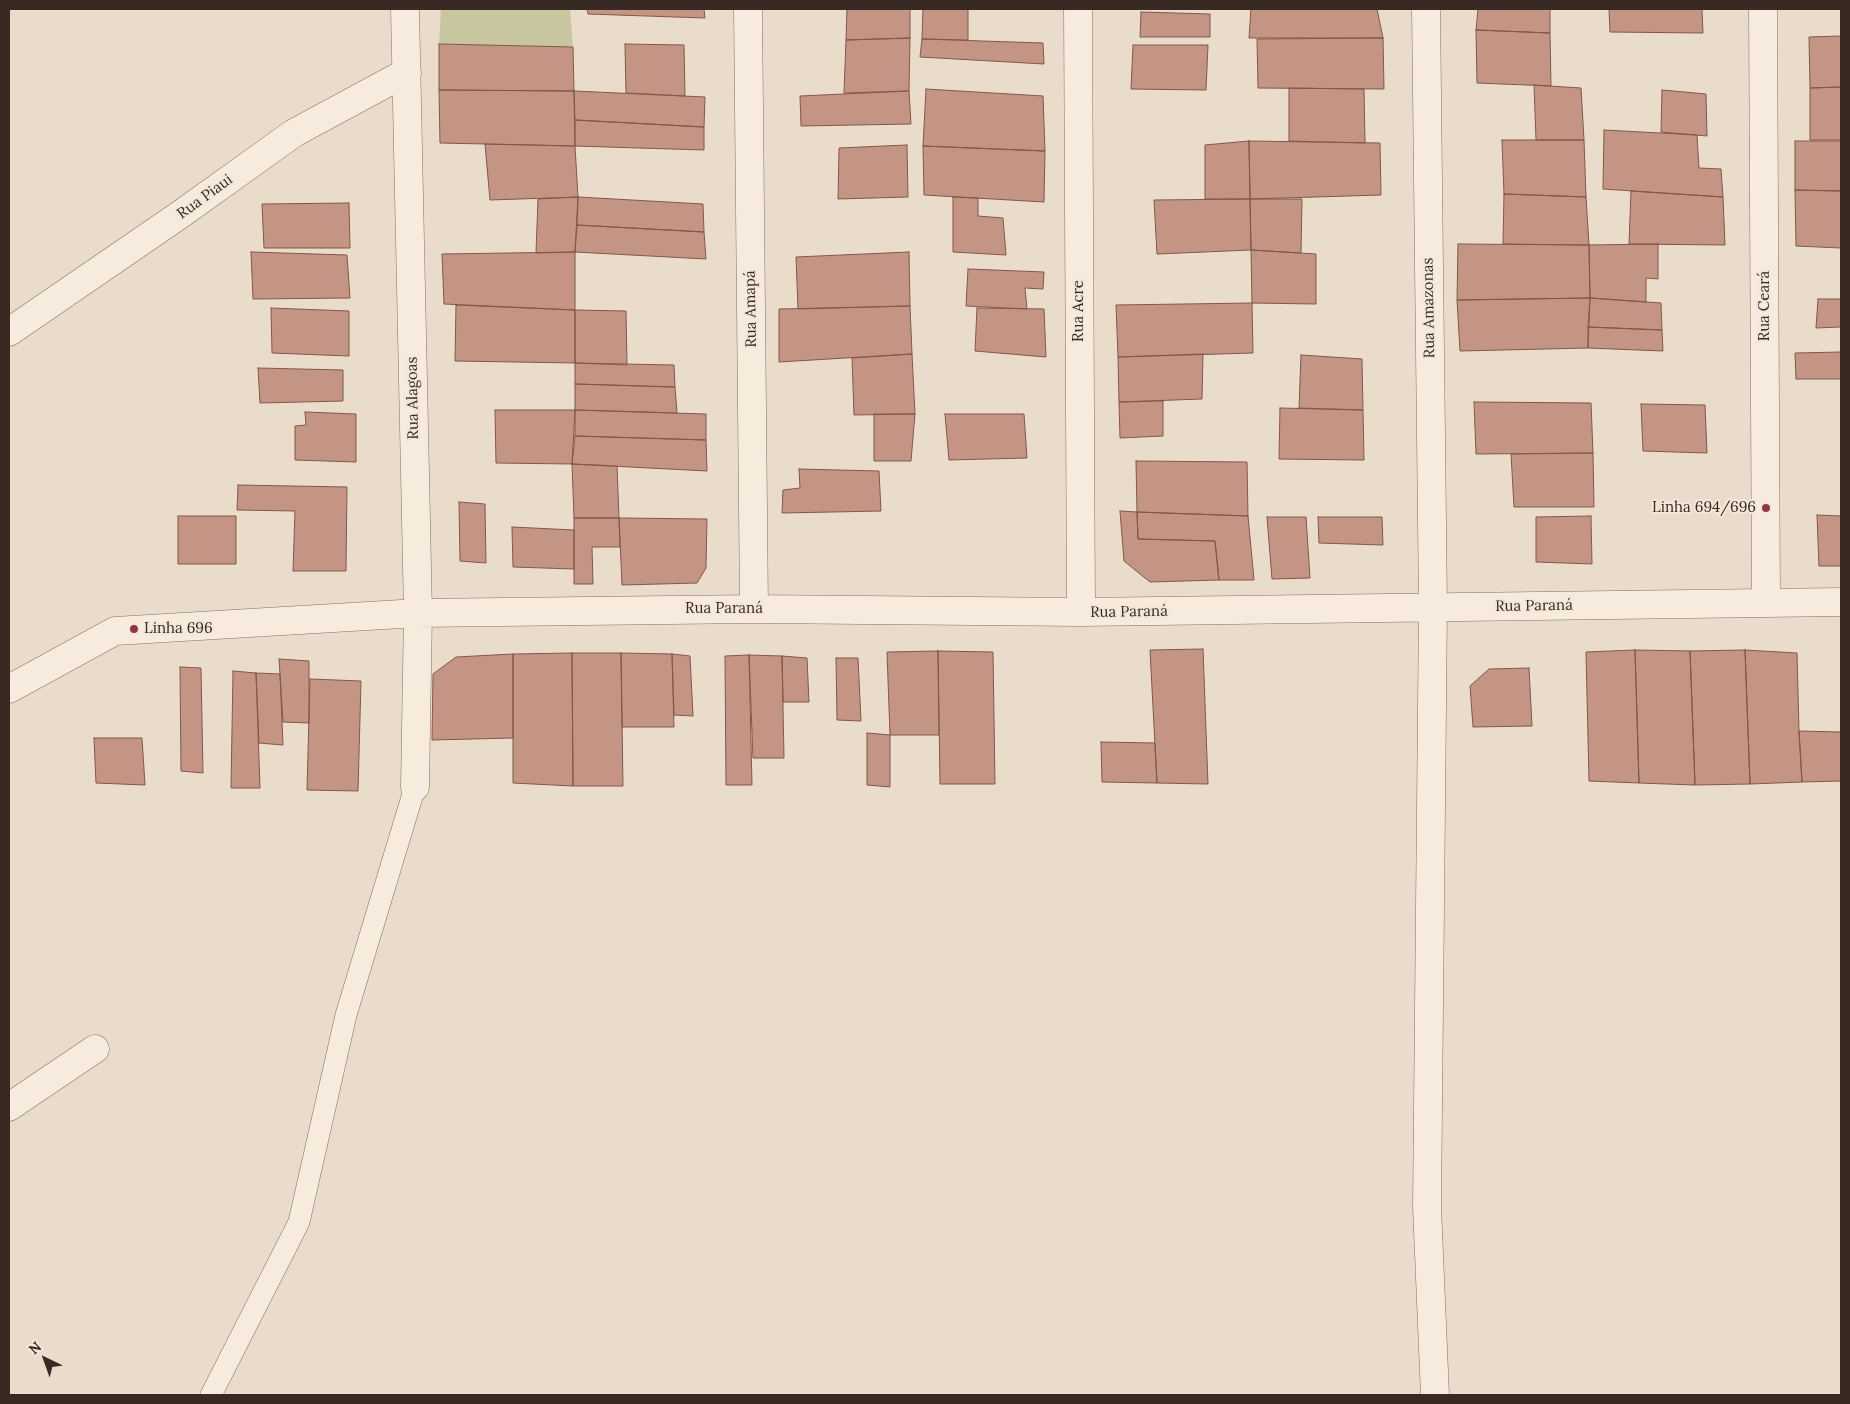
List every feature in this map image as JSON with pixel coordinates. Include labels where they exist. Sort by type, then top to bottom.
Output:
[{"type":"street","name":"Rua Alagoas","points":[[405,9],[418,613],[415,787]]},
{"type":"street","name":"Rua Amapá","points":[[748,9],[754,609]]},
{"type":"street","name":"Rua Acre","points":[[1078,9],[1081,612]]},
{"type":"street","name":"Rua Amazonas","points":[[1426,9],[1433,607],[1427,1207],[1435,1395]]},
{"type":"street","name":"Rua Ceará","points":[[1763,9],[1766,602]]},
{"type":"street","name":"Rua Piaui","points":[[9,332],[181,214],[294,132],[407,72]]},
{"type":"street","name":"Rua Paraná","points":[[9,689],[115,631],[418,613],[754,609],[1081,612],[1841,602]]},
{"type":"street","points":[[9,1107],[95,1049]]},
{"type":"lane","points":[[211,1395],[299,1222],[346,1015],[415,787]]},
{"type":"shaded area","points":[[441,9],[570,9],[573,47],[439,44]]},
{"type":"building","points":[[587,9],[704,9],[705,18],[588,14]]},
{"type":"building","points":[[847,9],[910,9],[910,38],[846,40]]},
{"type":"building","points":[[923,9],[968,9],[968,40],[922,39]]},
{"type":"building","points":[[1251,9],[1377,9],[1383,38],[1249,38]]},
{"type":"building","points":[[1478,9],[1550,9],[1550,33],[1476,30]]},
{"type":"building","points":[[1609,9],[1702,9],[1703,33],[1610,32]]},
{"type":"building","points":[[1141,12],[1210,14],[1210,37],[1140,37]]},
{"type":"building","points":[[1476,30],[1550,33],[1551,86],[1477,83]]},
{"type":"building","points":[[1841,36],[1841,87],[1810,88],[1809,37]]},
{"type":"building","points":[[910,38],[909,91],[844,93],[846,40]]},
{"type":"building","points":[[1383,38],[1384,89],[1258,88],[1257,39]]},
{"type":"building","points":[[922,39],[1043,43],[1044,64],[920,57]]},
{"type":"building","points":[[439,44],[573,47],[574,91],[439,90]]},
{"type":"building","points":[[625,44],[684,45],[685,96],[626,93]]},
{"type":"building","points":[[1133,45],[1208,45],[1206,90],[1131,89]]},
{"type":"building","points":[[1534,85],[1581,88],[1584,140],[1536,140]]},
{"type":"building","points":[[1841,87],[1841,140],[1810,140],[1810,88]]},
{"type":"building","points":[[1289,88],[1364,89],[1365,143],[1289,141]]},
{"type":"building","points":[[926,89],[1043,96],[1045,151],[923,146]]},
{"type":"building","points":[[439,90],[574,91],[575,146],[440,143]]},
{"type":"building","points":[[1662,90],[1706,94],[1707,136],[1661,132]]},
{"type":"building","points":[[574,91],[705,97],[704,127],[575,120]]},
{"type":"building","points":[[909,91],[911,124],[801,126],[800,96]]},
{"type":"building","points":[[575,120],[704,127],[704,150],[575,146]]},
{"type":"building","points":[[1604,130],[1697,135],[1699,168],[1721,169],[1723,197],[1603,189]]},
{"type":"building","points":[[1502,140],[1584,140],[1586,197],[1504,194]]},
{"type":"building","points":[[1249,141],[1380,143],[1381,195],[1250,199]]},
{"type":"building","points":[[1249,141],[1250,199],[1205,199],[1205,145]]},
{"type":"building","points":[[1795,141],[1841,141],[1841,191],[1795,190]]},
{"type":"building","points":[[485,144],[575,146],[578,197],[490,200]]},
{"type":"building","points":[[907,145],[908,197],[838,199],[839,148]]},
{"type":"building","points":[[923,146],[1045,151],[1044,202],[924,195]]},
{"type":"building","points":[[1795,190],[1841,191],[1841,248],[1796,246]]},
{"type":"building","points":[[1631,191],[1723,197],[1725,245],[1629,244]]},
{"type":"building","points":[[1504,194],[1586,197],[1589,245],[1503,244]]},
{"type":"building","points":[[578,197],[703,204],[704,232],[577,225]]},
{"type":"building","points":[[578,197],[575,252],[536,253],[538,199]]},
{"type":"building","points":[[953,197],[978,198],[978,216],[1003,218],[1006,255],[953,252]]},
{"type":"building","points":[[1250,199],[1302,199],[1301,253],[1251,250]]},
{"type":"building","points":[[1250,199],[1251,250],[1157,254],[1154,200]]},
{"type":"building","points":[[349,203],[350,248],[264,248],[262,204]]},
{"type":"building","points":[[577,225],[704,232],[706,259],[575,252]]},
{"type":"building","points":[[1458,244],[1589,245],[1590,298],[1457,300]]},
{"type":"building","points":[[1658,244],[1658,279],[1646,278],[1646,302],[1590,298],[1589,245]]},
{"type":"building","points":[[1251,250],[1316,254],[1316,304],[1252,303]]},
{"type":"building","points":[[251,252],[347,255],[350,298],[253,299]]},
{"type":"building","points":[[575,252],[575,310],[444,304],[442,254]]},
{"type":"building","points":[[909,252],[910,306],[798,309],[796,257]]},
{"type":"building","points":[[968,269],[1044,272],[1043,289],[1025,288],[1027,309],[966,306]]},
{"type":"building","points":[[1590,298],[1588,348],[1460,351],[1457,300]]},
{"type":"building","points":[[1590,298],[1661,303],[1662,330],[1588,327]]},
{"type":"building","points":[[1818,299],[1841,299],[1841,327],[1816,328]]},
{"type":"building","points":[[1252,303],[1253,353],[1118,357],[1116,305]]},
{"type":"building","points":[[456,305],[575,310],[575,363],[455,361]]},
{"type":"building","points":[[910,306],[912,354],[779,362],[779,309]]},
{"type":"building","points":[[271,308],[349,311],[349,356],[272,353]]},
{"type":"building","points":[[977,308],[1044,309],[1046,357],[975,351]]},
{"type":"building","points":[[575,310],[626,311],[627,365],[575,363]]},
{"type":"building","points":[[1588,327],[1662,330],[1663,351],[1588,348]]},
{"type":"building","points":[[1841,352],[1841,379],[1796,379],[1795,353]]},
{"type":"building","points":[[912,354],[915,414],[854,415],[852,358]]},
{"type":"building","points":[[1203,354],[1202,399],[1119,402],[1118,357]]},
{"type":"building","points":[[1301,355],[1362,359],[1363,410],[1299,408]]},
{"type":"building","points":[[575,363],[674,365],[675,387],[575,384]]},
{"type":"building","points":[[258,368],[343,370],[343,401],[260,403]]},
{"type":"building","points":[[575,384],[675,387],[677,413],[575,410]]},
{"type":"building","points":[[1163,401],[1163,436],[1120,438],[1119,402]]},
{"type":"building","points":[[1474,402],[1591,403],[1593,453],[1476,454]]},
{"type":"building","points":[[1641,404],[1705,405],[1707,453],[1643,451]]},
{"type":"building","points":[[1280,408],[1363,410],[1364,460],[1279,459]]},
{"type":"building","points":[[495,410],[575,410],[572,464],[496,463]]},
{"type":"building","points":[[575,410],[706,414],[706,440],[575,436]]},
{"type":"building","points":[[305,412],[356,414],[356,462],[295,460],[295,426],[306,425]]},
{"type":"building","points":[[874,414],[915,414],[911,461],[874,461]]},
{"type":"building","points":[[945,414],[1024,414],[1027,458],[949,460]]},
{"type":"building","points":[[575,436],[706,440],[707,471],[572,464]]},
{"type":"building","points":[[1593,453],[1594,507],[1514,507],[1511,454]]},
{"type":"building","points":[[1136,461],[1247,462],[1248,516],[1137,512]]},
{"type":"building","points":[[572,464],[617,466],[619,518],[574,518]]},
{"type":"building","points":[[799,469],[879,471],[881,511],[782,513],[783,490],[800,488]]},
{"type":"building","points":[[238,485],[347,487],[346,571],[293,571],[295,511],[237,510]]},
{"type":"building","points":[[459,502],[485,504],[486,563],[460,561]]},
{"type":"building","points":[[1120,511],[1137,512],[1138,539],[1215,541],[1219,580],[1150,582],[1124,561]]},
{"type":"building","points":[[1137,512],[1248,516],[1254,580],[1219,580],[1215,541],[1138,539]]},
{"type":"building","points":[[1817,515],[1841,516],[1841,566],[1819,566]]},
{"type":"building","points":[[178,516],[236,516],[236,564],[178,564]]},
{"type":"building","points":[[1591,516],[1592,564],[1536,562],[1536,517]]},
{"type":"building","points":[[1267,517],[1306,517],[1310,578],[1272,579]]},
{"type":"building","points":[[1318,517],[1382,517],[1383,545],[1319,543]]},
{"type":"building","points":[[574,518],[619,518],[620,547],[592,547],[593,584],[574,584]]},
{"type":"building","points":[[619,518],[707,519],[706,568],[697,583],[622,585]]},
{"type":"building","points":[[512,527],[574,530],[574,569],[513,567]]},
{"type":"building","points":[[1203,649],[1208,784],[1157,783],[1150,650]]},
{"type":"building","points":[[1635,650],[1690,651],[1695,785],[1639,783]]},
{"type":"building","points":[[1635,650],[1639,783],[1589,781],[1586,652]]},
{"type":"building","points":[[1745,650],[1750,784],[1695,785],[1690,651]]},
{"type":"building","points":[[1745,650],[1797,653],[1802,782],[1750,784]]},
{"type":"building","points":[[938,651],[993,652],[995,784],[940,784]]},
{"type":"building","points":[[938,651],[939,735],[890,735],[887,652]]},
{"type":"building","points":[[572,653],[573,786],[513,783],[513,654]]},
{"type":"building","points":[[572,653],[621,653],[623,786],[573,786]]},
{"type":"building","points":[[621,653],[672,654],[674,727],[622,727]]},
{"type":"building","points":[[513,654],[513,738],[432,740],[433,674],[456,657]]},
{"type":"building","points":[[672,654],[690,656],[693,716],[674,715]]},
{"type":"building","points":[[749,655],[782,656],[784,758],[753,758]]},
{"type":"building","points":[[749,655],[752,785],[726,785],[725,656]]},
{"type":"building","points":[[782,656],[807,658],[809,702],[783,702]]},
{"type":"building","points":[[836,658],[858,658],[861,721],[837,720]]},
{"type":"building","points":[[279,659],[309,661],[309,723],[283,722]]},
{"type":"building","points":[[180,667],[201,668],[203,773],[181,771]]},
{"type":"building","points":[[1529,668],[1532,726],[1473,727],[1470,686],[1489,669]]},
{"type":"building","points":[[233,671],[256,673],[260,788],[231,788]]},
{"type":"building","points":[[256,673],[280,674],[283,745],[259,743]]},
{"type":"building","points":[[310,679],[361,681],[358,791],[307,790]]},
{"type":"building","points":[[1799,731],[1841,732],[1841,781],[1802,782]]},
{"type":"building","points":[[867,733],[890,735],[890,787],[867,785]]},
{"type":"building","points":[[94,738],[142,738],[145,785],[96,783]]},
{"type":"building","points":[[1101,742],[1155,743],[1157,783],[1102,782]]},
{"type":"place","name":"Linha 694/696","points":[[1766,508]]},
{"type":"place","name":"Linha 696","points":[[134,629]]}]
